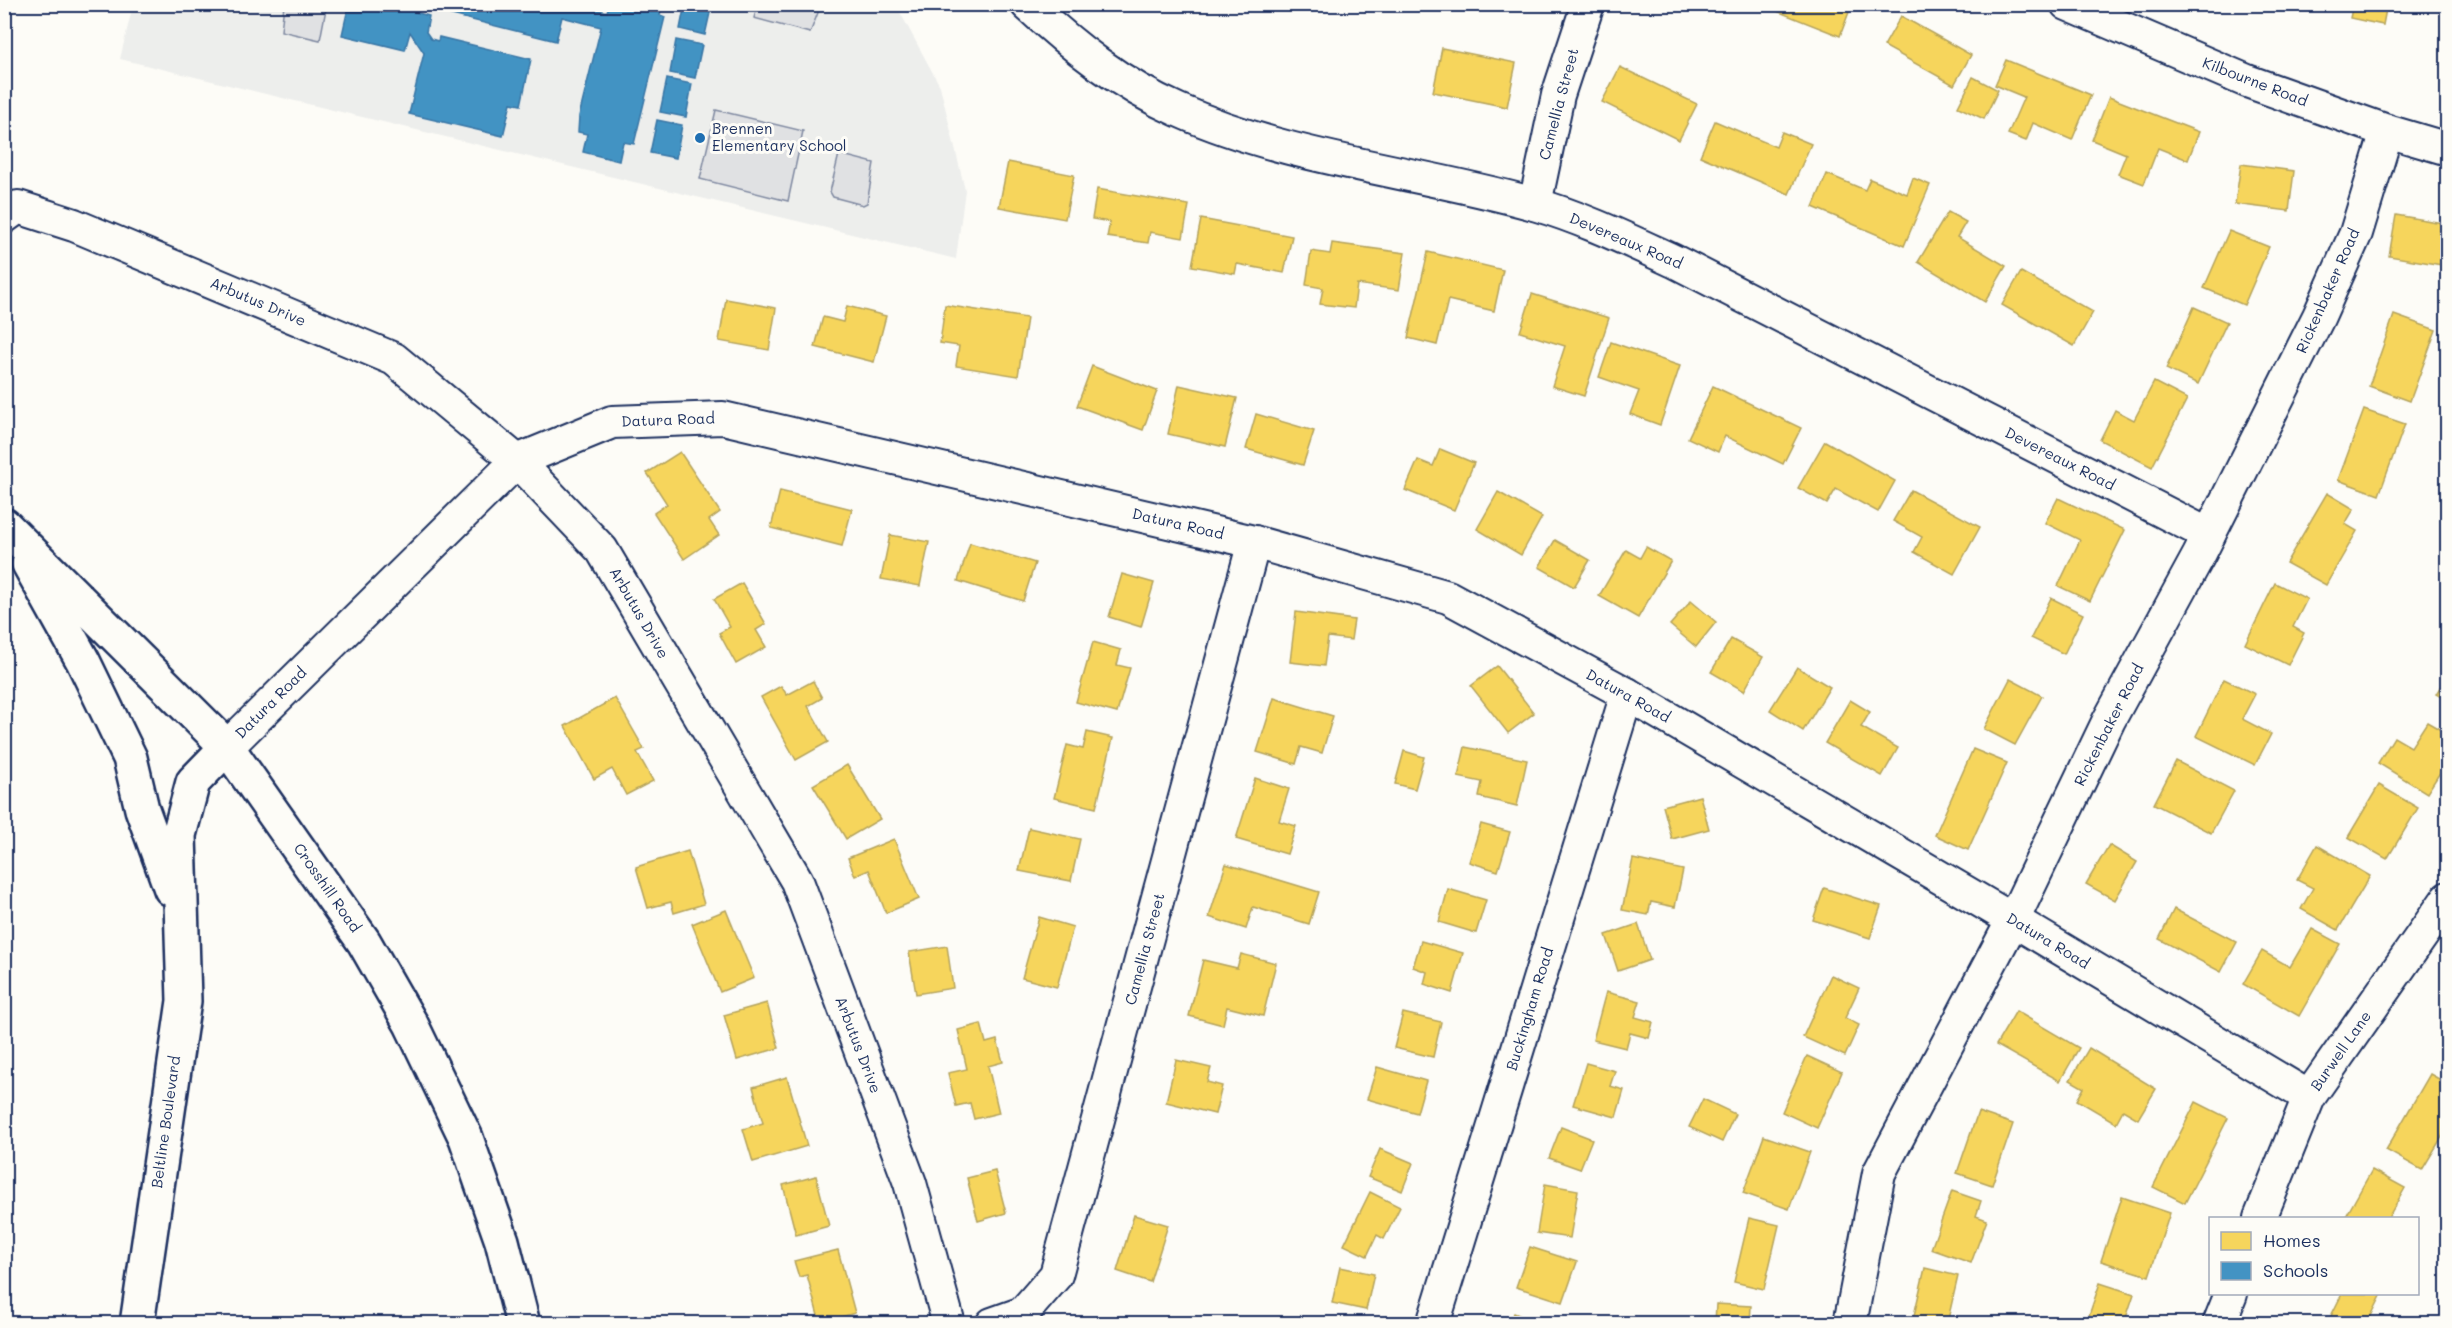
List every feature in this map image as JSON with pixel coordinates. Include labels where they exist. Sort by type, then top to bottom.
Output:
[{"type":"main road","name":"Crosshill Road","points":[[7,527],[227,747],[364,942],[411,1024],[466,1138],[502,1241],[523,1323]]},
{"type":"main road","points":[[7,527],[83,661],[130,758],[142,809],[182,919]]},
{"type":"main road","name":"Datura Road","points":[[182,919],[179,836],[193,782],[227,747]]},
{"type":"main road","name":"Beltline Boulevard","points":[[137,1323],[184,1001],[182,919]]},
{"type":"street","name":"Devereaux Road","points":[[1027,4],[1089,59],[1136,89],[1178,110],[1279,144],[1535,204],[1607,231],[1676,262],[2209,535]]},
{"type":"street","name":"Camellia Street","points":[[1535,204],[1558,95],[1588,4]]},
{"type":"street","name":"Kilbourne Road","points":[[2067,4],[2247,81],[2387,131],[2448,149]]},
{"type":"street","name":"Rickenbaker Road","points":[[1850,1323],[1879,1173],[2013,920],[2109,720],[2209,535],[2337,279],[2356,233],[2387,131]]},
{"type":"street","name":"Arbutus Drive","points":[[4,217],[18,207],[74,225],[394,359],[517,461],[602,550],[797,881],[910,1183],[949,1323]]},
{"type":"street","name":"Datura Road","points":[[227,747],[517,461],[612,422],[723,418],[1254,542],[1448,597],[1627,694],[2013,920],[2309,1097]]},
{"type":"street","name":"Camellia Street","points":[[992,1323],[1023,1313],[1056,1275],[1254,542]]},
{"type":"street","name":"Buckingham Road","points":[[1433,1323],[1627,694]]},
{"type":"street","name":"Burwell Lane","points":[[2260,1217],[2309,1097],[2448,898]]},
{"type":"street","points":[[2219,1323],[2230,1295]]},
{"type":"shaded area","points":[[758,4],[821,5],[810,33],[754,18]]},
{"type":"shaded area","name":"Brennen Elementary School","points":[[133,5],[896,5],[940,86],[965,190],[956,259],[120,59]]},
{"type":"shaded area","points":[[284,5],[317,5],[326,9],[320,40],[281,31]]},
{"type":"shaded area","points":[[716,110],[803,131],[788,201],[700,179]]},
{"type":"shaded area","points":[[839,154],[874,163],[867,203],[863,205],[833,197],[830,192]]},
{"type":"building: Homes","points":[[1759,4],[1852,4],[1840,36]]},
{"type":"building: Homes","points":[[2353,4],[2387,4],[2383,25],[2350,18]]},
{"type":"building: Homes","points":[[1901,16],[1971,55],[1954,85],[1884,46]]},
{"type":"building: Homes","points":[[1442,48],[1516,63],[1507,107],[1433,92]]},
{"type":"building: Homes","points":[[2006,60],[2091,95],[2072,140],[2033,123],[2026,141],[2008,134],[2024,97],[1995,85]]},
{"type":"building: Homes","points":[[1620,67],[1697,104],[1679,140],[1602,102]]},
{"type":"building: Homes","points":[[1973,77],[1998,90],[1984,119],[1958,107]]},
{"type":"building: Homes","points":[[2109,97],[2199,132],[2188,160],[2158,148],[2144,184],[2118,174],[2126,154],[2092,140]]},
{"type":"building: Homes","points":[[1715,121],[1776,147],[1782,132],[1811,144],[1789,194],[1700,156]]},
{"type":"building: Homes","points":[[1008,162],[1074,175],[1065,219],[999,207]]},
{"type":"building: Homes","points":[[2241,164],[2294,171],[2289,211],[2235,204]]},
{"type":"building: Homes","points":[[1827,174],[1865,190],[1870,179],[1907,194],[1913,178],[1930,185],[1904,246],[1813,207]]},
{"type":"building: Homes","points":[[1097,189],[1189,205],[1183,238],[1150,232],[1148,243],[1107,237],[1110,222],[1092,219]]},
{"type":"building: Homes","points":[[1948,212],[1966,222],[1957,237],[2006,266],[1985,302],[1918,262]]},
{"type":"building: Homes","points":[[2396,215],[2448,224],[2448,266],[2389,256]]},
{"type":"building: Homes","points":[[1201,219],[1292,236],[1284,273],[1237,264],[1235,274],[1192,266]]},
{"type":"building: Homes","points":[[2229,231],[2269,247],[2244,305],[2204,288]]},
{"type":"building: Homes","points":[[1332,243],[1405,253],[1399,290],[1357,284],[1354,308],[1320,304],[1323,288],[1306,285],[1311,251],[1330,254]]},
{"type":"building: Homes","points":[[1428,252],[1503,270],[1494,311],[1448,300],[1437,345],[1408,338]]},
{"type":"building: Homes","points":[[2021,272],[2093,312],[2074,346],[2002,305]]},
{"type":"building: Homes","points":[[1532,294],[1609,318],[1584,396],[1552,386],[1565,346],[1520,332]]},
{"type":"building: Homes","points":[[726,299],[776,308],[769,350],[719,341]]},
{"type":"building: Homes","points":[[945,305],[1027,318],[1018,376],[956,366],[959,346],[940,343]]},
{"type":"building: Homes","points":[[847,306],[886,316],[874,362],[815,347],[823,317],[843,322]]},
{"type":"building: Homes","points":[[2194,307],[2227,322],[2198,384],[2166,369]]},
{"type":"building: Homes","points":[[2394,315],[2436,330],[2410,401],[2369,386]]},
{"type":"building: Homes","points":[[1611,342],[1680,366],[1660,425],[1630,414],[1639,391],[1599,377]]},
{"type":"building: Homes","points":[[1092,366],[1157,391],[1143,430],[1077,406]]},
{"type":"building: Homes","points":[[2154,382],[2187,399],[2152,467],[2100,440],[2115,410],[2134,420]]},
{"type":"building: Homes","points":[[1179,385],[1237,398],[1225,447],[1168,434]]},
{"type":"building: Homes","points":[[1713,386],[1801,428],[1783,464],[1725,436],[1718,452],[1688,438]]},
{"type":"building: Homes","points":[[2364,410],[2405,424],[2379,495],[2338,480]]},
{"type":"building: Homes","points":[[1256,414],[1314,431],[1303,465],[1246,449]]},
{"type":"building: Homes","points":[[1825,441],[1895,481],[1878,512],[1836,489],[1827,504],[1798,488]]},
{"type":"building: Homes","points":[[1440,449],[1474,463],[1454,510],[1405,490],[1418,460],[1433,466]]},
{"type":"building: Homes","points":[[680,452],[720,512],[709,520],[719,535],[684,559],[654,513],[667,504],[647,473]]},
{"type":"building: Homes","points":[[1911,490],[1980,527],[1954,574],[1914,552],[1922,537],[1893,521]]},
{"type":"building: Homes","points":[[780,491],[852,509],[842,546],[771,528]]},
{"type":"building: Homes","points":[[1498,492],[1542,517],[1521,555],[1477,529]]},
{"type":"building: Homes","points":[[2327,493],[2354,509],[2345,524],[2357,531],[2326,585],[2286,563]]},
{"type":"building: Homes","points":[[2058,498],[2125,530],[2090,601],[2058,586],[2080,540],[2045,523]]},
{"type":"building: Homes","points":[[890,535],[929,542],[920,586],[881,579]]},
{"type":"building: Homes","points":[[1555,540],[1590,560],[1574,587],[1539,567]]},
{"type":"building: Homes","points":[[970,543],[1035,563],[1023,601],[958,581]]},
{"type":"building: Homes","points":[[1646,547],[1671,561],[1638,618],[1599,596],[1626,550],[1640,558]]},
{"type":"building: Homes","points":[[1122,574],[1154,583],[1141,627],[1109,617]]},
{"type":"building: Homes","points":[[742,583],[766,624],[756,630],[766,647],[736,664],[719,633],[730,627],[714,599]]},
{"type":"building: Homes","points":[[2275,583],[2307,599],[2293,627],[2304,633],[2288,665],[2245,644]]},
{"type":"building: Homes","points":[[2051,598],[2083,614],[2064,654],[2031,638]]},
{"type":"building: Homes","points":[[1691,601],[1716,622],[1696,647],[1670,625]]},
{"type":"building: Homes","points":[[1296,612],[1354,620],[1351,640],[1328,637],[1324,666],[1290,662]]},
{"type":"building: Homes","points":[[1731,639],[1763,657],[1744,691],[1711,672]]},
{"type":"building: Homes","points":[[1093,642],[1121,650],[1117,665],[1130,668],[1117,713],[1076,702]]},
{"type":"building: Homes","points":[[1497,666],[1534,713],[1508,733],[1471,686]]},
{"type":"building: Homes","points":[[1797,667],[1830,687],[1803,731],[1770,710]]},
{"type":"building: Homes","points":[[2448,674],[2448,701],[2436,694]]},
{"type":"building: Homes","points":[[2010,679],[2042,696],[2015,745],[1984,729]]},
{"type":"building: Homes","points":[[2224,679],[2255,694],[2242,719],[2271,734],[2255,765],[2196,736]]},
{"type":"building: Homes","points":[[813,681],[822,698],[808,706],[828,742],[796,760],[761,697],[781,686],[787,695]]},
{"type":"building: Homes","points":[[615,698],[644,749],[637,752],[653,781],[626,795],[612,769],[594,779],[565,726]]},
{"type":"building: Homes","points":[[1274,698],[1333,716],[1322,753],[1301,747],[1296,764],[1257,752]]},
{"type":"building: Homes","points":[[1850,700],[1870,712],[1861,727],[1898,748],[1882,776],[1825,743]]},
{"type":"building: Homes","points":[[2427,722],[2448,734],[2448,760],[2427,793],[2378,763],[2394,737],[2411,747]]},
{"type":"building: Homes","points":[[1087,732],[1113,738],[1096,808],[1054,798],[1067,745],[1083,749]]},
{"type":"building: Homes","points":[[1465,747],[1527,760],[1517,806],[1479,797],[1482,782],[1458,777]]},
{"type":"building: Homes","points":[[1973,749],[2007,763],[1968,850],[1935,835]]},
{"type":"building: Homes","points":[[1404,751],[1424,757],[1415,789],[1395,784]]},
{"type":"building: Homes","points":[[2176,761],[2234,791],[2211,833],[2154,804]]},
{"type":"building: Homes","points":[[847,765],[880,819],[846,839],[813,785]]},
{"type":"building: Homes","points":[[1255,778],[1289,789],[1279,821],[1296,826],[1287,854],[1236,839]]},
{"type":"building: Homes","points":[[2379,785],[2418,808],[2387,859],[2348,837]]},
{"type":"building: Homes","points":[[1700,796],[1709,829],[1672,839],[1663,806]]},
{"type":"building: Homes","points":[[1481,824],[1510,832],[1498,871],[1469,862]]},
{"type":"building: Homes","points":[[1029,828],[1080,839],[1071,881],[1019,871]]},
{"type":"building: Homes","points":[[894,839],[919,899],[886,913],[869,870],[855,876],[848,858]]},
{"type":"building: Homes","points":[[2109,845],[2137,862],[2115,900],[2086,884]]},
{"type":"building: Homes","points":[[2317,845],[2370,876],[2338,930],[2301,909],[2313,888],[2297,880]]},
{"type":"building: Homes","points":[[688,851],[704,904],[674,913],[671,902],[648,908],[636,867]]},
{"type":"building: Homes","points":[[1633,859],[1683,870],[1675,907],[1651,902],[1648,915],[1622,910]]},
{"type":"building: Homes","points":[[1226,864],[1319,892],[1309,924],[1253,907],[1246,929],[1209,917]]},
{"type":"building: Homes","points":[[1824,888],[1881,906],[1870,938],[1813,920]]},
{"type":"building: Homes","points":[[1448,889],[1486,900],[1476,933],[1439,922]]},
{"type":"building: Homes","points":[[2174,909],[2237,942],[2221,972],[2159,939]]},
{"type":"building: Homes","points":[[726,910],[754,978],[720,992],[692,924]]},
{"type":"building: Homes","points":[[1039,917],[1073,927],[1057,987],[1022,978]]},
{"type":"building: Homes","points":[[1638,924],[1650,960],[1618,971],[1606,935]]},
{"type":"building: Homes","points":[[2312,929],[2340,944],[2299,1016],[2243,984],[2262,951],[2290,967]]},
{"type":"building: Homes","points":[[1421,941],[1463,953],[1452,993],[1424,984],[1427,972],[1413,967]]},
{"type":"building: Homes","points":[[947,946],[953,988],[916,994],[909,952]]},
{"type":"building: Homes","points":[[1241,954],[1276,963],[1263,1016],[1227,1007],[1223,1025],[1189,1016],[1203,960],[1237,968]]},
{"type":"building: Homes","points":[[1831,975],[1859,988],[1845,1018],[1859,1025],[1845,1056],[1803,1037]]},
{"type":"building: Homes","points":[[1606,992],[1640,1001],[1635,1017],[1653,1022],[1649,1038],[1630,1033],[1626,1048],[1593,1040]]},
{"type":"building: Homes","points":[[767,1003],[779,1048],[737,1060],[724,1015]]},
{"type":"building: Homes","points":[[2016,1011],[2079,1048],[2060,1081],[1996,1045]]},
{"type":"building: Homes","points":[[1403,1013],[1441,1022],[1433,1057],[1394,1048]]},
{"type":"building: Homes","points":[[981,1024],[986,1043],[997,1040],[1003,1062],[988,1066],[999,1113],[974,1119],[970,1103],[956,1106],[948,1073],[967,1069],[958,1030]]},
{"type":"building: Homes","points":[[2089,1048],[2156,1089],[2138,1119],[2123,1110],[2116,1123],[2077,1100],[2084,1088],[2070,1080]]},
{"type":"building: Homes","points":[[1807,1056],[1842,1072],[1817,1128],[1782,1112]]},
{"type":"building: Homes","points":[[1176,1060],[1211,1068],[1207,1082],[1222,1086],[1215,1114],[1166,1102]]},
{"type":"building: Homes","points":[[1586,1063],[1615,1071],[1610,1086],[1624,1090],[1616,1117],[1573,1105]]},
{"type":"building: Homes","points":[[1377,1067],[1426,1081],[1417,1113],[1367,1099]]},
{"type":"building: Homes","points":[[2430,1074],[2448,1084],[2448,1127],[2422,1170],[2386,1150]]},
{"type":"building: Homes","points":[[787,1077],[807,1146],[753,1162],[743,1129],[763,1123],[753,1087]]},
{"type":"building: Homes","points":[[1703,1099],[1735,1114],[1722,1142],[1689,1127]]},
{"type":"building: Homes","points":[[2196,1102],[2228,1118],[2185,1203],[2153,1187]]},
{"type":"building: Homes","points":[[1978,1112],[2013,1124],[1992,1185],[1957,1173]]},
{"type":"building: Homes","points":[[1561,1127],[1592,1139],[1580,1169],[1549,1158]]},
{"type":"building: Homes","points":[[1764,1136],[1810,1152],[1789,1209],[1743,1193]]},
{"type":"building: Homes","points":[[1380,1149],[1413,1163],[1402,1191],[1368,1177]]},
{"type":"building: Homes","points":[[2372,1170],[2405,1188],[2389,1217],[2346,1217]]},
{"type":"building: Homes","points":[[995,1171],[1006,1213],[978,1221],[967,1178]]},
{"type":"building: Homes","points":[[816,1176],[829,1226],[796,1235],[783,1185]]},
{"type":"building: Homes","points":[[1545,1184],[1578,1190],[1570,1238],[1537,1233]]},
{"type":"building: Homes","points":[[1952,1191],[1981,1201],[1976,1216],[1987,1220],[1971,1263],[1931,1249]]},
{"type":"building: Homes","points":[[1370,1192],[1400,1207],[1384,1239],[1377,1235],[1367,1256],[1344,1245]]},
{"type":"building: Homes","points":[[2122,1197],[2170,1213],[2149,1276],[2101,1261]]},
{"type":"building: Homes","points":[[1134,1215],[1168,1225],[1150,1282],[1117,1271]]},
{"type":"building: Homes","points":[[1749,1218],[1779,1225],[1764,1289],[1734,1282]]},
{"type":"building: Homes","points":[[1530,1247],[1577,1262],[1563,1302],[1516,1287]]},
{"type":"building: Homes","points":[[838,1250],[855,1313],[820,1323],[807,1275],[799,1277],[794,1261]]},
{"type":"building: Homes","points":[[1340,1267],[1374,1274],[1366,1310],[1332,1303]]},
{"type":"building: Homes","points":[[1925,1268],[1958,1276],[1947,1324],[1912,1324]]},
{"type":"building: Homes","points":[[2100,1283],[2134,1294],[2124,1324],[2086,1324]]},
{"type":"building: Homes","points":[[2342,1295],[2382,1295],[2367,1324],[2327,1324]]},
{"type":"building: Homes","points":[[1716,1304],[1751,1306],[1750,1324],[1715,1324]]},
{"type":"building: Homes","points":[[1514,1313],[1540,1324],[1510,1324]]},
{"type":"building: Schools","points":[[349,4],[576,4],[607,12],[609,4],[662,4],[660,15],[665,17],[634,144],[623,142],[619,161],[583,152],[587,134],[578,132],[579,116],[601,27],[562,17],[556,41],[416,6],[415,12],[429,16],[426,32],[431,39],[438,41],[439,37],[531,59],[521,105],[511,103],[503,136],[409,114],[424,53],[410,32],[405,50],[342,35]]},
{"type":"building: Schools","points":[[685,4],[712,4],[705,35],[680,29]]},
{"type":"building: Schools","points":[[676,40],[702,45],[695,78],[670,73]]},
{"type":"building: Schools","points":[[667,79],[692,84],[686,117],[660,112]]},
{"type":"building: Schools","points":[[657,120],[682,125],[676,158],[650,153]]},
{"type":"place","name":"Brennen Elementary School","points":[[700,138]]}]
